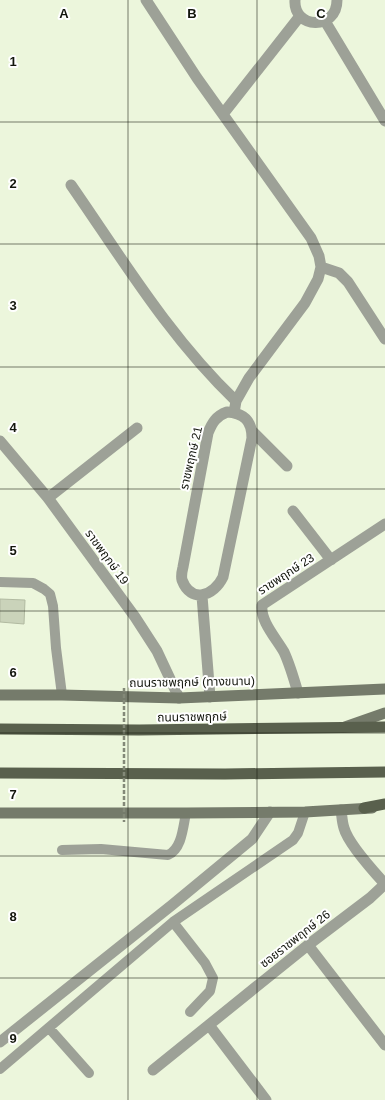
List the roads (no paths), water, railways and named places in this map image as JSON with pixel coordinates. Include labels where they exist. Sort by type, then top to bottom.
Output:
[{"type":"main road","name":"ถนนราชพฤกษ์ (ทางขนาน)","points":[[0,695],[179,698],[385,688]]},
{"type":"main road","points":[[340,728],[385,713]]},
{"type":"main road","name":"ถนนราชพฤกษ์","points":[[0,729],[139,730],[385,727]]},
{"type":"main road","points":[[0,773],[226,774],[385,772]]},
{"type":"main road","points":[[364,808],[385,804]]},
{"type":"main road","points":[[0,813],[305,812],[385,807]]},
{"type":"street","points":[[146,0],[197,78],[311,238],[319,256],[321,266],[318,279],[305,304],[249,378],[236,401],[234,412],[240,414],[246,419],[252,431],[287,466]]},
{"type":"street","points":[[295,0],[296,10],[300,16],[305,20],[319,23],[334,13],[336,0]]},
{"type":"street","points":[[223,114],[300,16]]},
{"type":"street","points":[[325,20],[385,121]]},
{"type":"street","points":[[71,185],[160,314],[214,380],[236,401]]},
{"type":"street","points":[[321,266],[339,274],[348,282],[385,339]]},
{"type":"street","name":"ราชพฤกษ์ 21","points":[[202,596],[193,594],[186,587],[182,579],[183,567],[208,433],[216,418],[227,412],[234,412]]},
{"type":"street","points":[[48,498],[137,428]]},
{"type":"street","points":[[210,697],[202,596],[211,592],[219,585],[222,577],[251,445],[252,431]]},
{"type":"street","name":"ราชพฤกษ์ 19","points":[[0,441],[48,498],[126,605],[157,651],[179,698]]},
{"type":"street","points":[[293,511],[331,560]]},
{"type":"street","name":"ราชพฤกษ์ 23","points":[[298,693],[284,652],[264,619],[261,611],[262,605],[385,524]]},
{"type":"street","name":"ซอยราชพฤกษ์ 26","points":[[153,1070],[308,945],[370,898],[385,884],[373,872],[348,838],[344,828],[341,810]]},
{"type":"street","points":[[0,1042],[172,905],[252,839],[270,812]]},
{"type":"street","points":[[308,945],[385,1045]]},
{"type":"street","points":[[209,1024],[266,1100]]},
{"type":"lane","points":[[0,582],[33,583],[44,588],[50,594],[53,606],[62,695]]},
{"type":"lane","points":[[0,1069],[173,922],[293,840],[298,833],[305,812]]},
{"type":"lane","points":[[62,850],[102,849],[168,855],[178,846],[186,813]]},
{"type":"lane","points":[[173,922],[205,963],[213,978],[210,991],[190,1012]]},
{"type":"lane","points":[[49,1028],[89,1074]]}]
